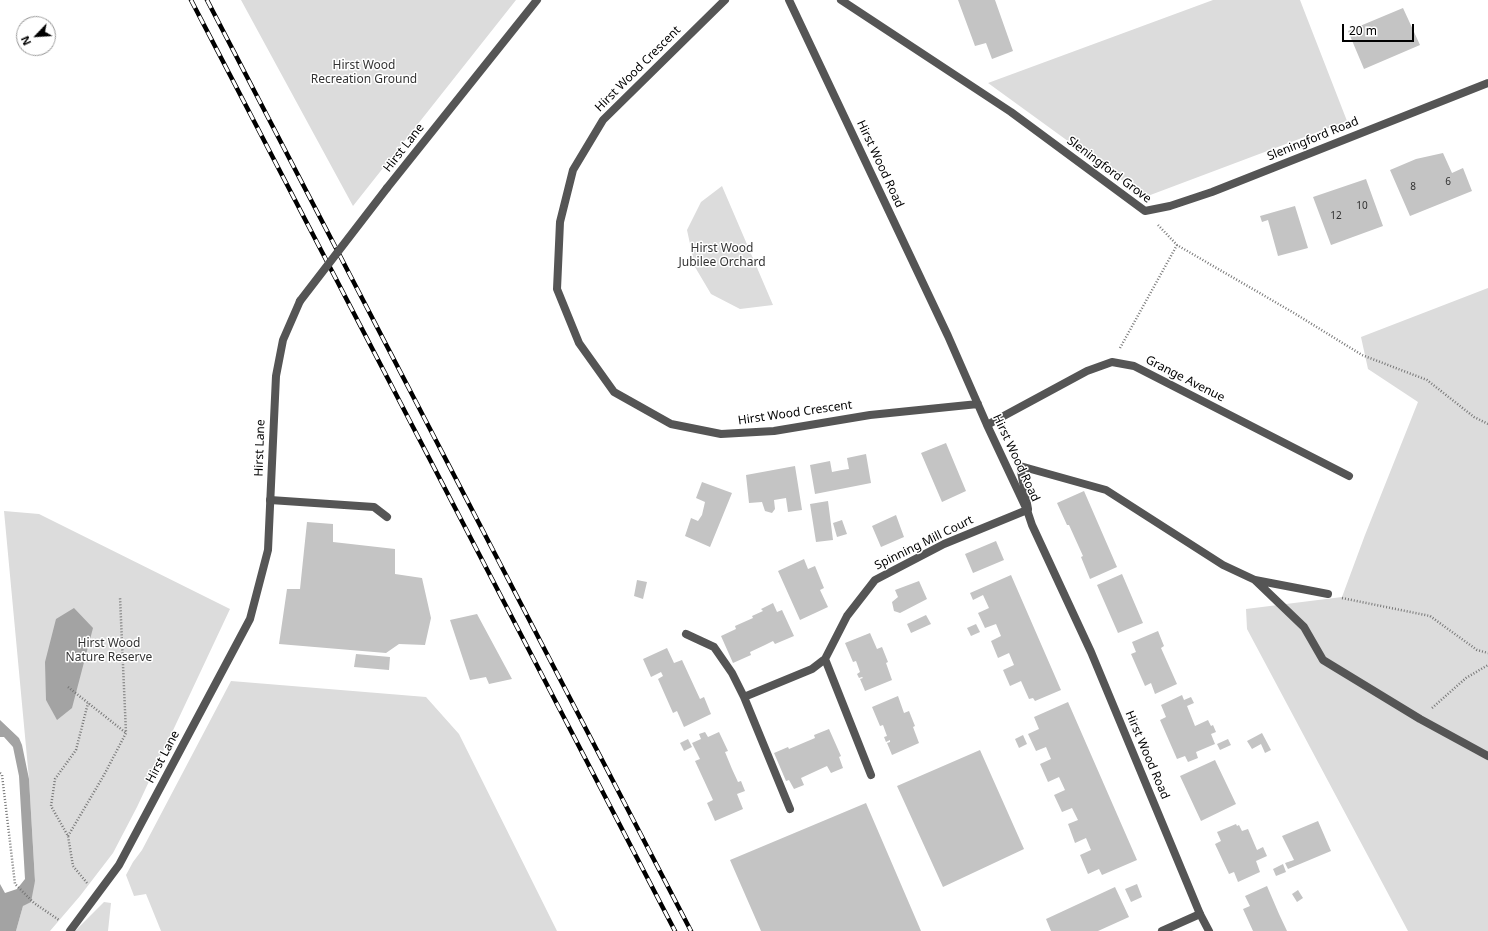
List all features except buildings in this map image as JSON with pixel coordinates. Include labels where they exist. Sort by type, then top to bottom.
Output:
[{"type":"street","name":"Hirst Lane","points":[[71,930],[119,865],[250,619],[268,550],[276,376],[283,340],[300,301],[387,188],[537,0]]},
{"type":"street","name":"Hirst Wood Crescent","points":[[725,0],[603,120],[573,170],[560,222],[557,290],[579,343],[614,392],[671,424],[721,434],[774,431],[870,415],[978,404]]},
{"type":"street","name":"Hirst Wood Road","points":[[789,0],[948,336],[987,425],[1027,510],[1032,525],[1091,652],[1200,914],[1209,931]]},
{"type":"street","name":"Sleningford Grove","points":[[841,0],[1011,112],[1145,211]]},
{"type":"street","name":"Sleningford Road","points":[[1145,211],[1170,206],[1212,192],[1488,83]]},
{"type":"street","points":[[987,425],[1087,371],[1112,362]]},
{"type":"street","name":"Grange Avenue","points":[[1112,362],[1134,366],[1350,476]]},
{"type":"street","points":[[1032,525],[1020,466],[1106,490],[1223,565],[1255,580],[1328,594]]},
{"type":"street","points":[[270,500],[374,507],[387,517]]},
{"type":"street","name":"Spinning Mill Court","points":[[744,697],[812,670],[825,659],[847,616],[874,580],[944,544],[1027,510]]},
{"type":"street","points":[[1255,580],[1304,627],[1324,660],[1420,719],[1488,756]]},
{"type":"street","points":[[686,634],[714,647],[732,672],[744,697],[790,809]]},
{"type":"street","points":[[825,659],[871,775]]},
{"type":"street","points":[[1162,931],[1200,914]]},
{"type":"path","name":"Sleningford Grove","points":[[1145,211],[1177,245],[1294,313],[1362,355],[1427,380],[1474,417],[1488,424]]},
{"type":"path","points":[[1112,362],[1177,245]]},
{"type":"path","points":[[1328,594],[1430,616],[1477,650],[1488,653]]},
{"type":"path","points":[[68,836],[104,775],[126,733],[120,597]]},
{"type":"path","points":[[1420,719],[1466,678],[1488,665]]},
{"type":"path","points":[[68,686],[126,733]]},
{"type":"path","points":[[88,703],[76,750],[55,778],[51,806],[68,836],[73,866],[88,885]]},
{"type":"path","points":[[0,773],[2,775],[15,884],[34,903],[71,930]]},
{"type":"green space","name":"Hirst Wood Recreation Ground","points":[[241,0],[516,0],[353,206]]},
{"type":"green space","points":[[1213,0],[1300,0],[1347,121],[1145,197],[988,83]]},
{"type":"green space","name":"Hirst Wood Jubilee Orchard","points":[[722,186],[773,305],[740,309],[711,294],[695,267],[687,230],[701,202]]},
{"type":"green space","points":[[1488,288],[1488,931],[1408,931],[1247,629],[1246,609],[1342,597],[1418,402],[1368,369],[1361,337]]},
{"type":"green space","name":"Hirst Wood Nature Reserve","points":[[4,511],[39,514],[230,609],[137,807],[113,853],[80,896],[50,931],[16,931],[23,906],[35,881],[29,779]]},
{"type":"green space","points":[[231,681],[426,697],[459,734],[557,931],[161,931],[146,894],[134,896],[126,875],[142,850]]},
{"type":"green space","points":[[104,902],[111,903],[108,931],[75,931]]},
{"type":"shaded area","points":[[74,608],[93,628],[72,708],[57,720],[46,700],[45,662],[56,619]]},
{"type":"shaded area","points":[[0,720],[19,738],[22,745],[29,779],[35,881],[31,902],[23,906],[16,931],[0,931],[0,884],[5,893],[17,889],[25,879],[19,776],[13,747],[4,737],[0,737]]},
{"type":"railway","points":[[191,0],[675,931]]},
{"type":"railway","points":[[207,0],[691,931]]}]
